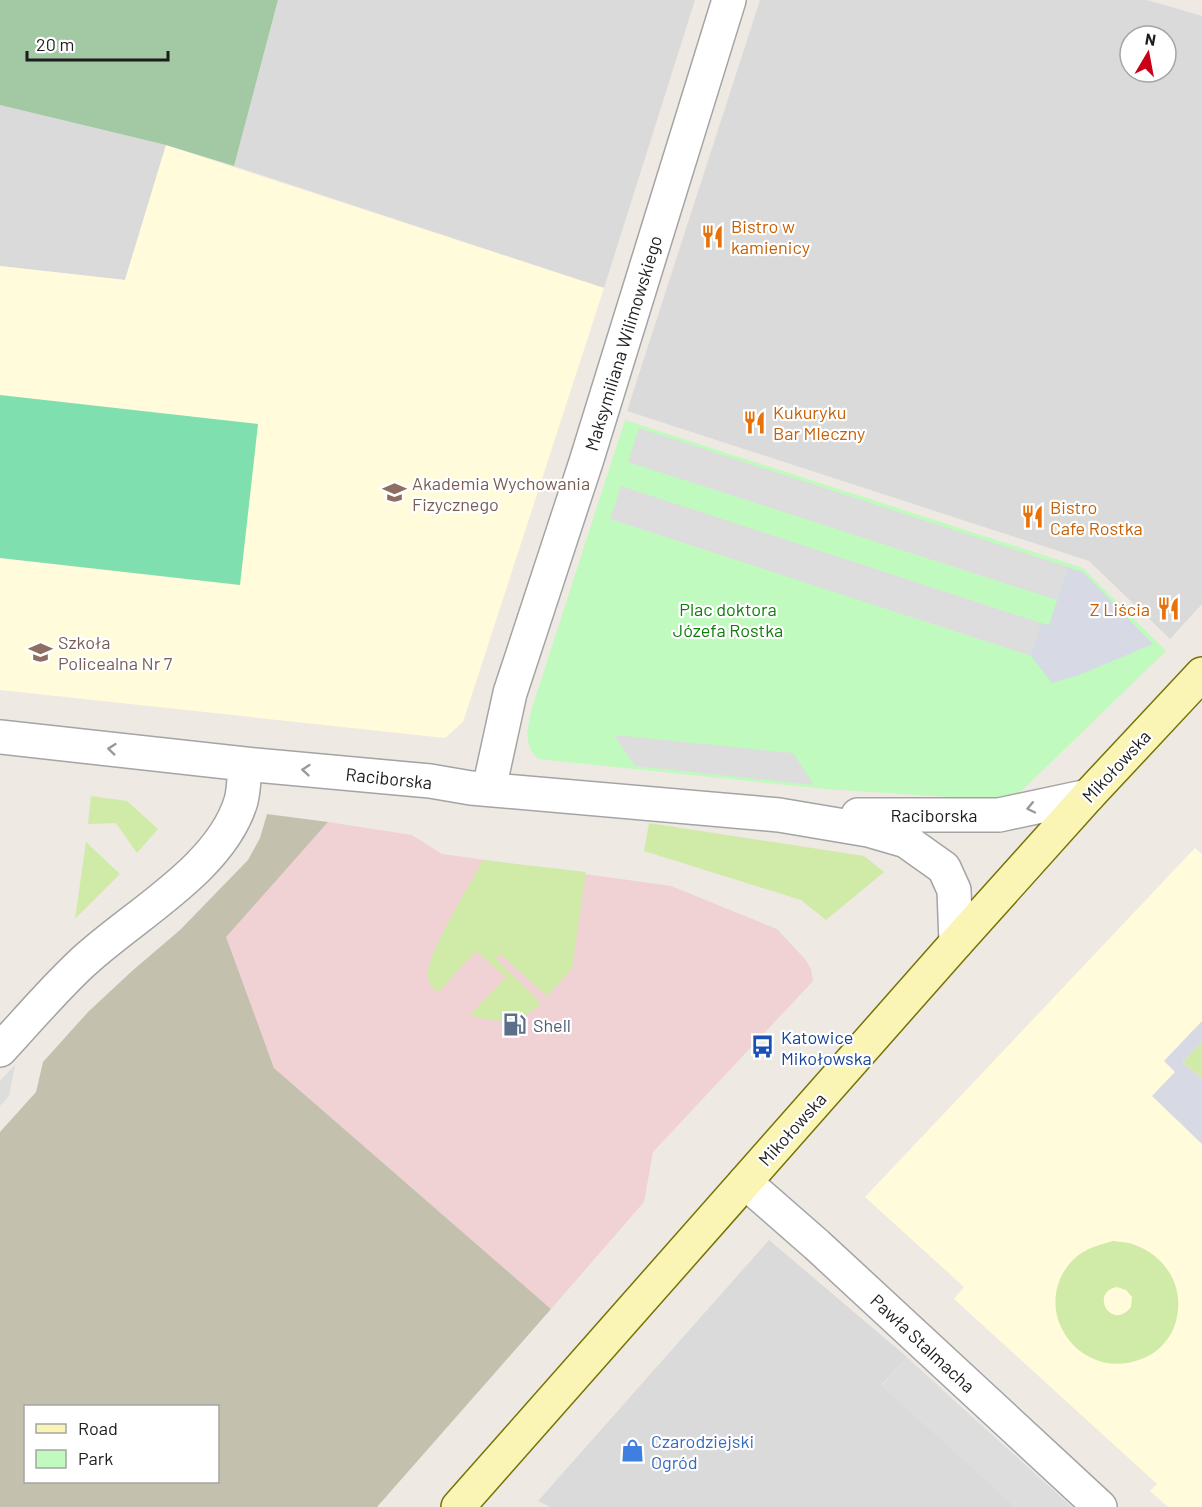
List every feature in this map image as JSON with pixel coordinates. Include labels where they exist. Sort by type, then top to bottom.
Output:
[{"type":"main road","name":"Mikołowska","points":[[458,1507],[956,943],[1202,674]]},
{"type":"street","name":"Maksymiliana Wilimowskiego","points":[[489,789],[510,693],[589,451],[729,0]]},
{"type":"street","name":"Raciborska","points":[[0,737],[489,789],[778,815],[868,830],[906,840],[944,868],[954,890],[956,943]]},
{"type":"street","points":[[0,1050],[81,963],[121,929],[162,899],[215,848],[230,826],[241,800],[245,764]]},
{"type":"street","name":"Raciborska","points":[[778,815],[999,815],[1088,796]]},
{"type":"street","name":"Pawła Stalmacha","points":[[745,1182],[817,1245],[1100,1507]]},
{"type":"shaded area","points":[[278,0],[695,0],[604,288],[234,166]]},
{"type":"shaded area","points":[[760,0],[1147,0],[1202,16],[1202,604],[1170,639],[1089,561],[627,411]]},
{"type":"shaded area","points":[[0,105],[166,145],[125,280],[0,266]]},
{"type":"shaded area","name":"Akademia Wychowania Fizycznego","points":[[166,145],[604,288],[463,722],[445,738],[0,690],[0,266],[125,280]]},
{"type":"shaded area","points":[[639,428],[1068,567],[1057,600],[628,462]]},
{"type":"shaded area","points":[[621,486],[1041,623],[1031,656],[610,519]]},
{"type":"shaded area","points":[[1068,567],[1083,572],[1153,644],[1079,675],[1052,683],[1031,656],[1041,623],[1049,625]]},
{"type":"shaded area","points":[[614,735],[793,753],[814,785],[635,766]]},
{"type":"shaded area","points":[[267,814],[328,822],[226,937],[274,1068],[551,1309],[377,1507],[0,1507],[0,1132],[36,1092],[43,1062],[88,1012],[180,930],[248,860],[260,838]]},
{"type":"shaded area","name":"Shell","points":[[328,822],[412,835],[442,854],[671,886],[777,929],[805,959],[811,969],[813,981],[653,1152],[644,1202],[551,1309],[274,1068],[225,937]]},
{"type":"shaded area","points":[[1195,848],[1202,854],[1202,1507],[1168,1507],[1150,1491],[1157,1484],[954,1299],[964,1287],[865,1197]]},
{"type":"shaded area","points":[[1202,1021],[1202,1042],[1183,1062],[1202,1079],[1202,1144],[1152,1096],[1175,1072],[1164,1061]]},
{"type":"shaded area","points":[[15,1065],[9,1096],[0,1106],[0,1081]]},
{"type":"shaded area","points":[[769,1240],[907,1357],[881,1385],[1016,1507],[550,1507],[538,1501]]},
{"type":"shaded area","points":[[907,1357],[1072,1507],[1016,1507],[881,1386]]},
{"type":"green space","points":[[0,0],[278,0],[234,166],[166,145],[0,105]]},
{"type":"green space","points":[[0,395],[258,424],[240,585],[0,558]]},
{"type":"green space","name":"Plac doktora Józefa Rostka","points":[[625,420],[1083,568],[1166,651],[1011,801],[825,789],[538,759],[528,741],[532,708]]},
{"type":"green space","points":[[91,796],[127,801],[158,829],[137,853],[116,823],[88,824]]},
{"type":"green space","points":[[649,823],[864,856],[884,872],[826,920],[801,900],[644,851]]},
{"type":"green space","points":[[86,842],[120,874],[75,919]]},
{"type":"green space","points":[[483,860],[586,872],[572,969],[547,996],[500,954],[496,959],[540,1004],[524,1016],[515,1019],[498,1021],[470,1015],[506,977],[476,951],[438,992],[429,982],[429,967],[433,954]]},
{"type":"green space","points":[[1202,1042],[1202,1079],[1183,1062]]},
{"type":"green space","points":[[1113,1241],[1133,1244],[1156,1257],[1171,1275],[1178,1297],[1176,1321],[1164,1343],[1144,1358],[1120,1364],[1099,1361],[1080,1351],[1066,1337],[1058,1318],[1056,1298],[1061,1277],[1075,1258],[1088,1249]],"holes":[[[1117,1287],[1126,1290],[1132,1297],[1131,1307],[1124,1314],[1110,1313],[1104,1302],[1109,1290]]]},
{"type":"place","name":"Bistro w kamienicy","points":[[713,236]]},
{"type":"place","name":"Kukuryku Bar Mleczny","points":[[755,422]]},
{"type":"place","name":"Akademia Wychowania Fizycznego","points":[[394,493]]},
{"type":"place","name":"Bistro Cafe Rostka","points":[[1032,517]]},
{"type":"place","name":"Z Liścia","points":[[1168,609]]},
{"type":"place","name":"Szkoła Policealna Nr 7","points":[[40,652]]},
{"type":"place","name":"Shell","points":[[515,1025]]},
{"type":"place","name":"Katowice Mikołowska","points":[[763,1047]]},
{"type":"place","name":"Czarodziejski Ogród","points":[[633,1451]]}]
